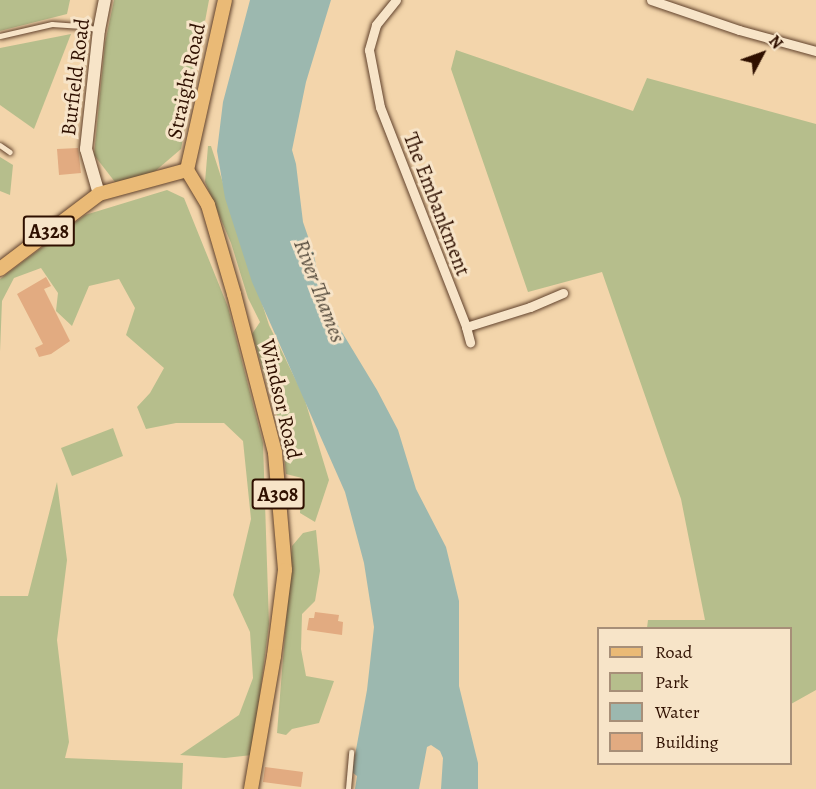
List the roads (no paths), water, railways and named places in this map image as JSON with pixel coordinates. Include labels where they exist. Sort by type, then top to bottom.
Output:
[{"type":"main road","name":"Burfield Road","points":[[99,194],[86,149],[99,30],[105,0]]},
{"type":"main road","name":"Straight Road","points":[[187,170],[225,0]]},
{"type":"main road","name":"A328","points":[[0,269],[99,194],[187,170]]},
{"type":"main road","name":"Windsor Road","points":[[187,170],[208,205],[240,315],[275,453],[285,570],[274,656],[251,789]]},
{"type":"street","name":"The Embankment","points":[[396,0],[376,25],[369,50],[380,107],[470,342]]},
{"type":"street","points":[[651,0],[739,30],[816,51]]},
{"type":"street","points":[[466,327],[530,307],[563,293]]},
{"type":"lane","points":[[0,36],[52,24],[82,26],[99,30]]},
{"type":"lane","points":[[0,145],[10,152]]},
{"type":"lane","points":[[348,789],[351,752]]},
{"type":"water","name":"River Thames","points":[[250,0],[331,0],[306,82],[292,150],[296,164],[303,222],[328,309],[377,390],[398,430],[416,489],[446,547],[459,601],[459,686],[478,763],[478,789],[441,789],[443,758],[440,751],[431,745],[427,747],[419,789],[355,789],[357,776],[353,773],[353,766],[367,690],[374,627],[364,563],[345,492],[252,282],[225,198],[217,151],[223,102]]}]
